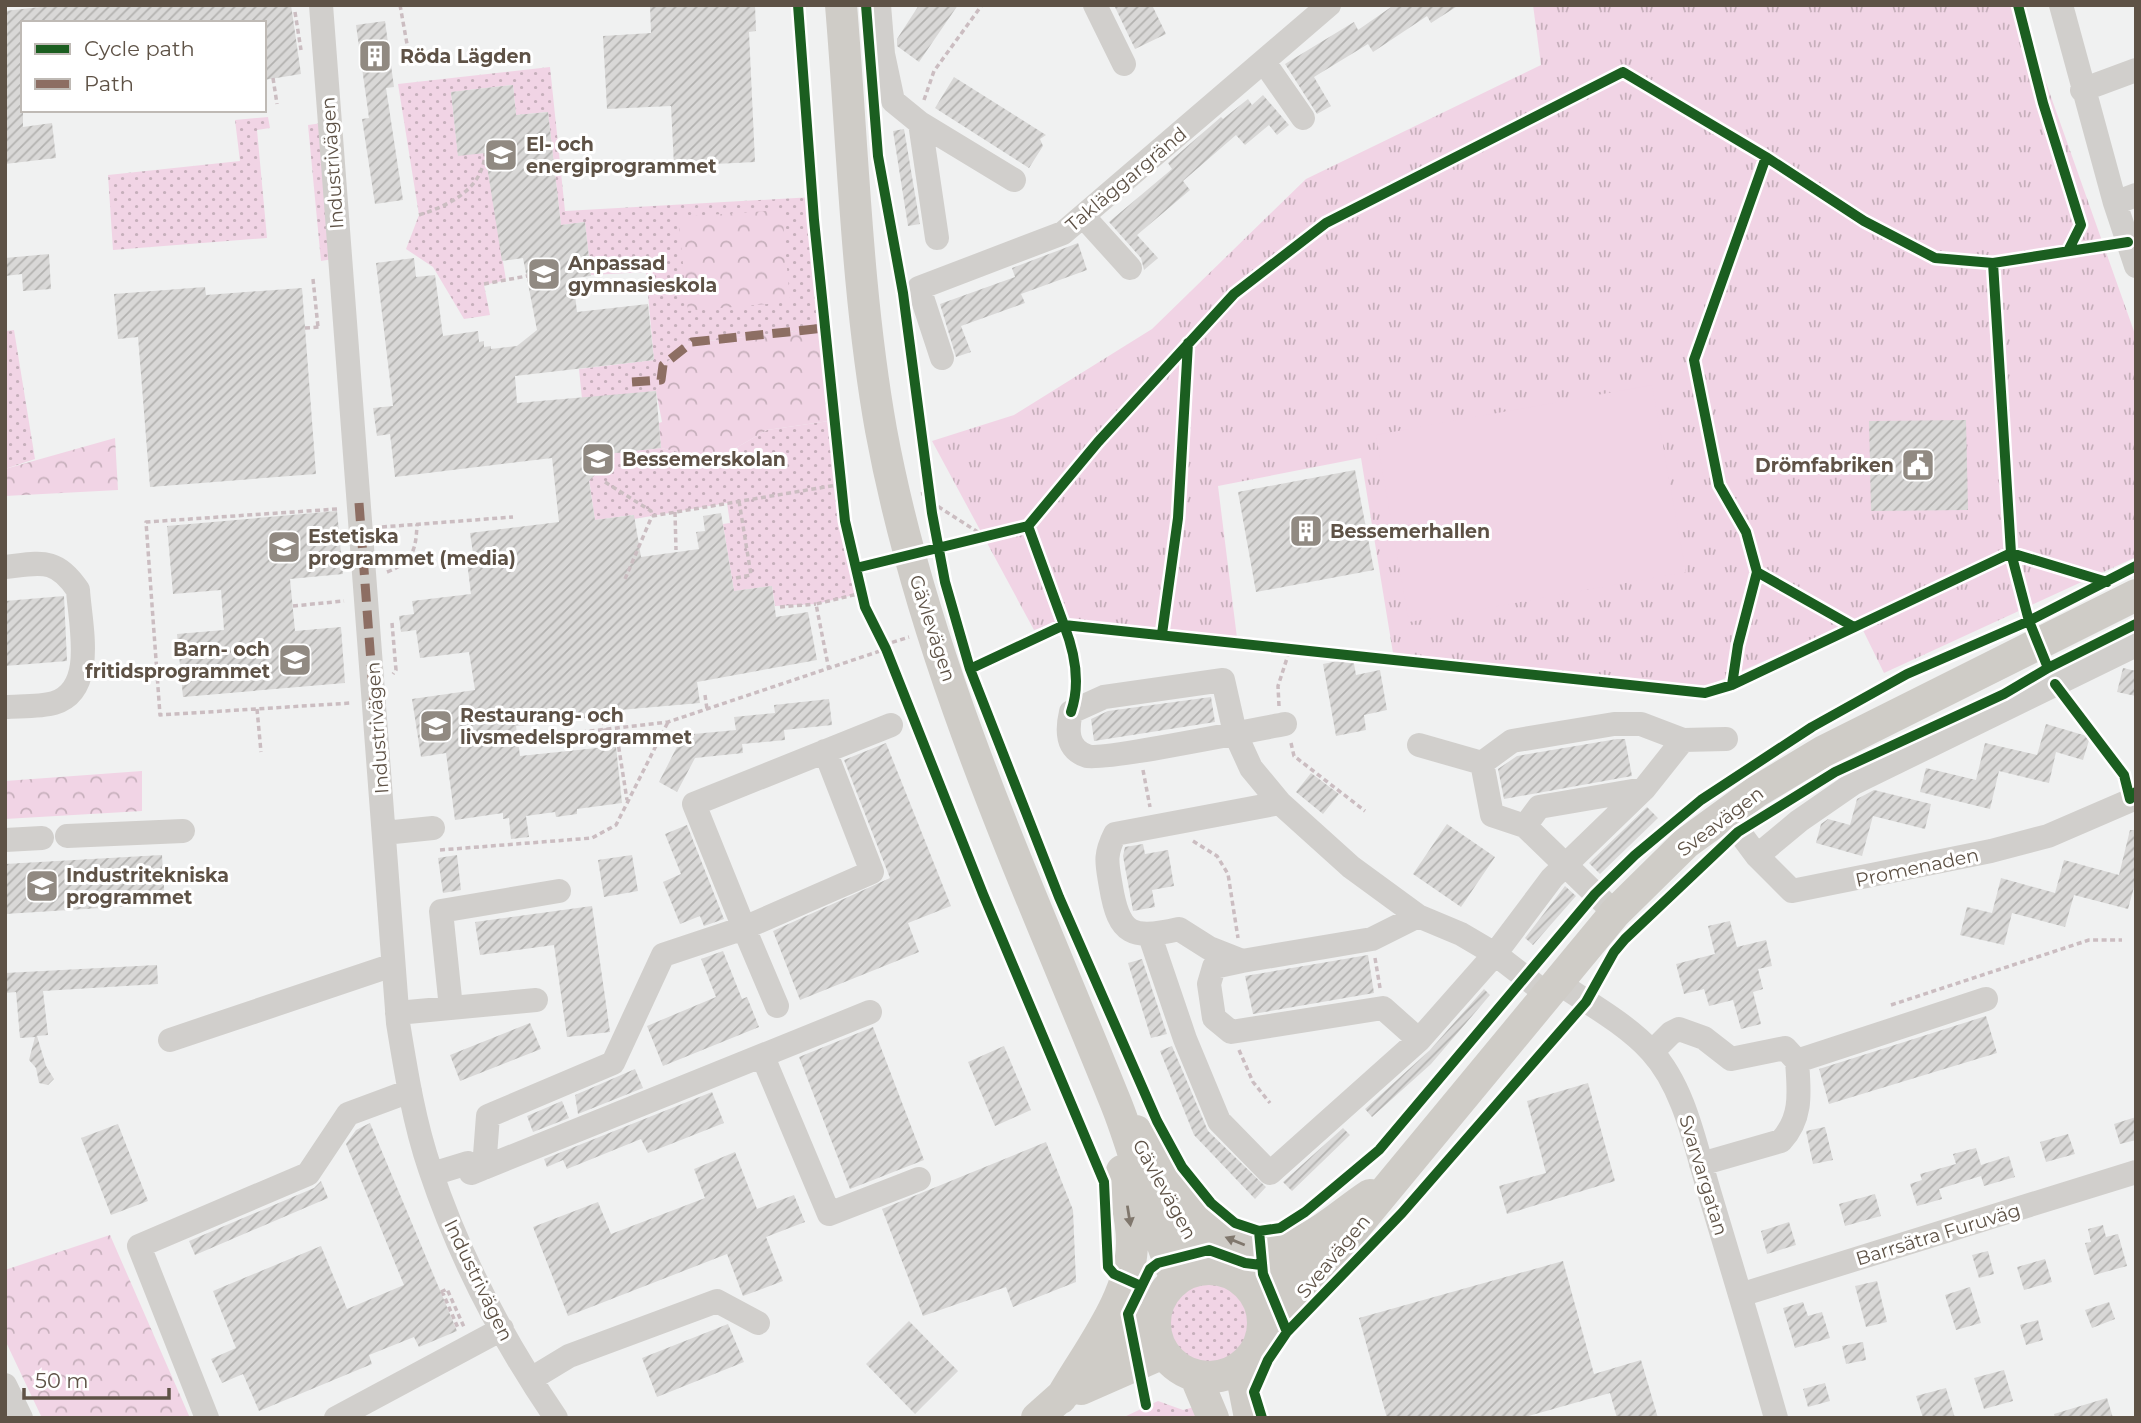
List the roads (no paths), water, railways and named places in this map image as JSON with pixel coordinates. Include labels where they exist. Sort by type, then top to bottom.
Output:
[{"type":"main road","name":"Gävlevägen","points":[[841,5],[864,312],[882,432],[906,538],[943,665],[998,817],[1115,1100],[1176,1279]]},
{"type":"main road","name":"Sveavägen","points":[[1261,1337],[1403,1172],[1615,914],[1686,843],[1725,813],[1825,751],[2136,595]]},
{"type":"main road","name":"Gävlevägen","points":[[1115,1100],[1200,1251],[1224,1271],[1238,1277],[1254,1293]]},
{"type":"main road","points":[[1115,1100],[1194,1211],[1227,1239],[1243,1245],[1269,1248],[1308,1238],[1403,1172]]},
{"type":"main road","points":[[1049,1408],[1118,1301],[1129,1268],[1132,1241],[1115,1100]]},
{"type":"main road","name":"Sveavägen","points":[[1254,1293],[1268,1286],[1403,1172]]},
{"type":"main road","points":[[1224,1271],[1203,1269],[1176,1279],[1164,1292],[1156,1312],[1155,1332],[1163,1353],[1175,1366],[1195,1375],[1218,1376],[1240,1367],[1254,1352],[1261,1337],[1262,1313],[1254,1293]]},
{"type":"main road","points":[[1049,1408],[1156,1312]]},
{"type":"main road","points":[[1049,1408],[1163,1353]]},
{"type":"main road","points":[[1240,1367],[1250,1418]]},
{"type":"main road","points":[[1195,1375],[1213,1418]]},
{"type":"street","name":"Industrivägen","points":[[321,5],[397,1013],[410,1091],[432,1174],[453,1232],[502,1329],[556,1418]]},
{"type":"street","points":[[878,5],[883,54],[893,101],[920,123],[1014,180]]},
{"type":"street","points":[[1095,5],[1124,64]]},
{"type":"street","name":"Takläggargränd","points":[[942,358],[919,288],[1063,233],[1329,5]]},
{"type":"street","points":[[2061,5],[2082,90],[2125,199],[2133,252]]},
{"type":"street","points":[[1264,62],[1303,118]]},
{"type":"street","points":[[2082,90],[2136,70]]},
{"type":"street","points":[[920,123],[937,238]]},
{"type":"street","points":[[1083,216],[1130,268]]},
{"type":"street","points":[[5,567],[48,564],[57,566],[72,581],[78,590],[83,661],[80,677],[70,694],[54,703],[5,707]]},
{"type":"street","points":[[1757,856],[1799,821],[1853,783],[2052,676],[2136,645]]},
{"type":"street","name":"Svarvargatan","points":[[1235,733],[1089,758],[1075,750],[1066,732],[1071,712],[1104,697],[1223,680],[1235,733],[1251,768],[1280,803],[1351,867],[1418,916],[1461,934],[1633,1034],[1652,1052],[1669,1076],[1681,1104],[1741,1295],[1776,1418]]},
{"type":"street","points":[[1235,733],[1285,724]]},
{"type":"street","points":[[1482,763],[1512,741],[1614,724],[1641,724],[1682,740],[1726,739]]},
{"type":"street","points":[[777,1006],[694,804],[891,725]]},
{"type":"street","points":[[1150,936],[1185,1039],[1219,1121],[1270,1173],[1419,1040],[1495,954],[1552,878],[1644,789],[1682,740]]},
{"type":"street","points":[[1419,745],[1482,763]]},
{"type":"street","points":[[484,1168],[488,1116],[613,1063],[663,955],[744,928],[872,872],[825,751]]},
{"type":"street","points":[[1482,763],[1492,815],[1525,825],[1615,914]]},
{"type":"street","points":[[1525,825],[1539,807],[1644,789]]},
{"type":"street","name":"Promenaden","points":[[1725,813],[1757,856],[1792,891],[1992,851],[2048,836],[2136,798]]},
{"type":"street","points":[[1242,961],[1209,948],[1179,929],[1150,936],[1132,932],[1116,917],[1105,853],[1115,834],[1280,803]]},
{"type":"street","points":[[68,836],[183,831]]},
{"type":"street","points":[[384,833],[430,839]]},
{"type":"street","points":[[5,840],[42,838]]},
{"type":"street","points":[[451,1008],[441,911],[559,891]]},
{"type":"street","points":[[1418,916],[1372,939],[1214,967],[1209,984],[1214,1018],[1231,1032],[1383,1008],[1419,1040]]},
{"type":"street","points":[[170,1040],[393,965]]},
{"type":"street","points":[[1797,1061],[1986,999]]},
{"type":"street","points":[[397,1013],[536,1000]]},
{"type":"street","points":[[432,1174],[468,1163],[471,1173],[870,1013]]},
{"type":"street","points":[[1652,1052],[1671,1032],[1679,1029],[1704,1038],[1731,1059],[1785,1048],[1797,1061],[1799,1108],[1790,1132],[1781,1141],[1701,1164]]},
{"type":"street","points":[[763,1056],[829,1214],[919,1179]]},
{"type":"street","points":[[207,1418],[139,1246],[308,1174],[348,1114],[410,1091]]},
{"type":"street","name":"Barrsätra Furuväg","points":[[1741,1295],[2136,1172]]},
{"type":"street","points":[[531,1379],[569,1356],[718,1301],[758,1323]]},
{"type":"street","points":[[336,1418],[465,1337],[502,1329]]},
{"type":"street","points":[[5,1385],[21,1418]]},
{"type":"place","name":"Röda Lägden","points":[[375,56]]},
{"type":"place","name":"El- och energiprogrammet","points":[[501,155]]},
{"type":"place","name":"Anpassad gymnasieskola","points":[[544,274]]},
{"type":"place","name":"Bessemerskolan","points":[[598,459]]},
{"type":"place","name":"Drömfabriken","points":[[1918,465]]},
{"type":"place","name":"Bessemerhallen","points":[[1306,531]]},
{"type":"place","name":"Estetiska programmet (media)","points":[[284,547]]},
{"type":"place","name":"Barn- och fritidsprogrammet","points":[[295,660]]},
{"type":"place","name":"Restaurang- och livsmedelsprogrammet","points":[[436,726]]},
{"type":"place","name":"Industritekniska programmet","points":[[42,886]]}]
